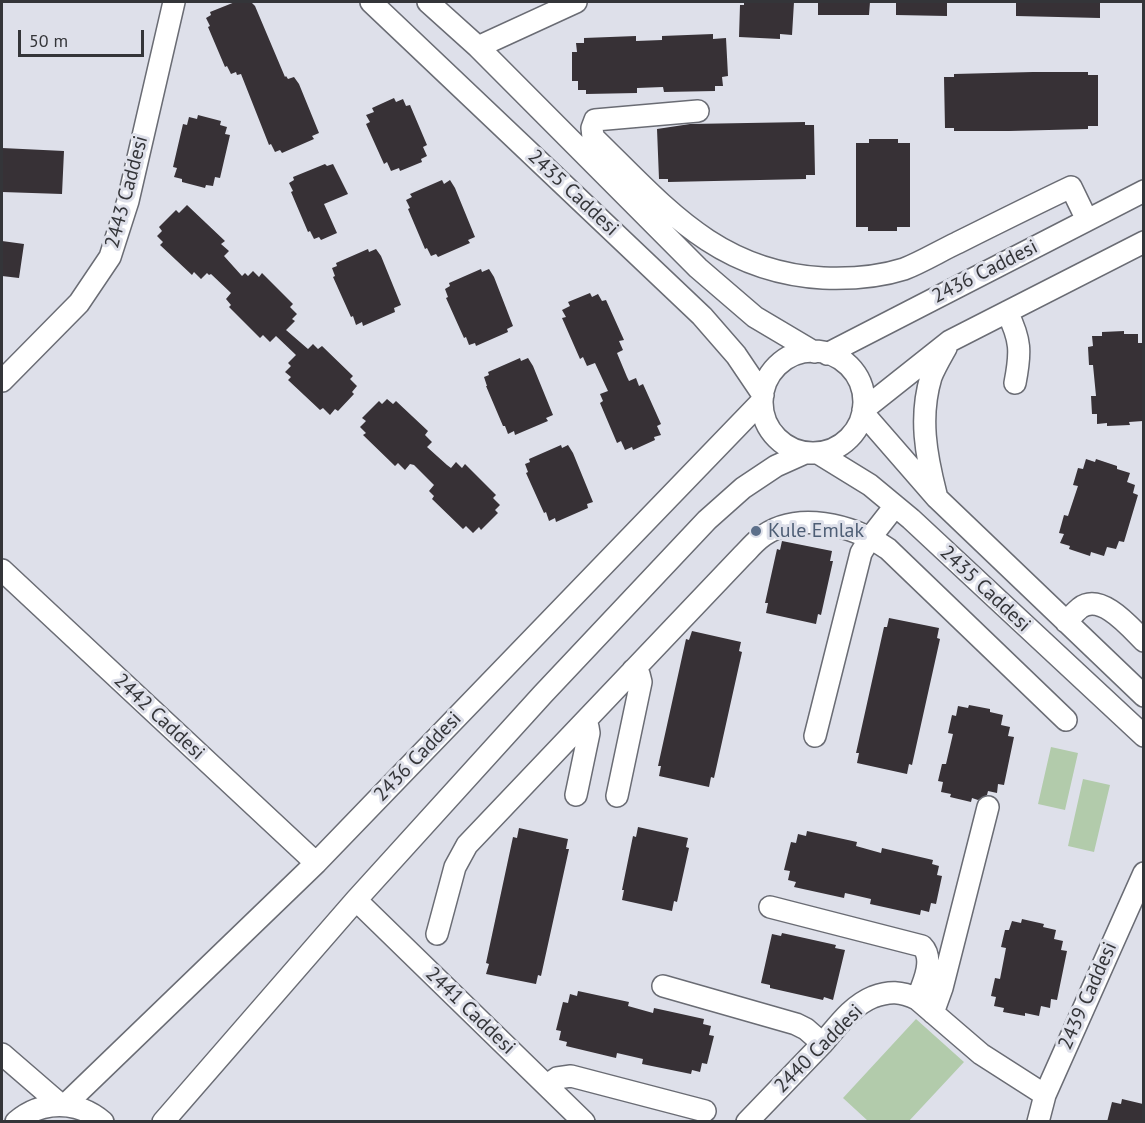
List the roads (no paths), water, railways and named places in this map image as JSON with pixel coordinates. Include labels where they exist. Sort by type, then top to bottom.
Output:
[{"type":"street","name":"2443 Caddesi","points":[[2,381],[79,303],[110,257],[128,201],[174,2]]},
{"type":"street","name":"2435 Caddesi","points":[[371,2],[702,316],[736,355],[762,398],[764,414],[772,432],[786,446],[812,453],[870,485],[1143,736]]},
{"type":"street","name":"2435 Caddesi","points":[[428,2],[478,47],[698,268],[755,317],[821,353],[845,363],[858,378],[864,397],[863,412],[937,498],[1143,696]]},
{"type":"street","points":[[478,47],[576,2]]},
{"type":"street","points":[[699,111],[595,120],[592,128],[593,137],[689,229],[725,252],[765,268],[788,274],[834,278],[857,277],[904,268],[1071,187],[1087,220]]},
{"type":"street","name":"2436 Caddesi","points":[[821,353],[1143,191]]},
{"type":"street","points":[[162,1122],[356,900],[543,694],[707,520],[743,488],[776,466],[812,453],[831,450],[847,440],[855,431],[863,412],[950,341],[1143,242]]},
{"type":"street","points":[[1007,312],[1018,332],[1018,366],[1015,382]]},
{"type":"street","points":[[937,498],[928,464],[924,422],[926,399],[932,376],[950,341]]},
{"type":"street","points":[[762,398],[770,376],[783,361],[801,353],[821,353]]},
{"type":"street","name":"2436 Caddesi","points":[[63,1105],[316,863],[762,398]]},
{"type":"street","points":[[815,736],[861,553],[895,506]]},
{"type":"street","points":[[437,934],[455,867],[467,845],[760,538],[779,529],[810,524],[833,525],[870,538],[888,549],[1066,720]]},
{"type":"street","name":"2442 Caddesi","points":[[2,570],[316,863]]},
{"type":"street","points":[[1066,622],[1080,608],[1097,604],[1109,609],[1143,641]]},
{"type":"street","points":[[617,796],[641,682],[639,674],[633,670]]},
{"type":"street","points":[[576,795],[589,734],[584,722]]},
{"type":"street","points":[[925,1006],[942,988],[988,807]]},
{"type":"street","name":"2439 Caddesi","points":[[1038,1122],[1045,1095],[1143,873]]},
{"type":"street","name":"2441 Caddesi","points":[[356,900],[584,1122]]},
{"type":"street","points":[[770,907],[922,946],[926,950],[928,959],[924,981],[925,1006]]},
{"type":"street","points":[[663,986],[796,1024],[806,1029],[822,1043]]},
{"type":"street","name":"2440 Caddesi","points":[[747,1122],[846,1015],[870,998],[890,992],[905,993],[925,1006],[981,1054],[1045,1095]]},
{"type":"street","points":[[2,1054],[63,1105]]},
{"type":"street","points":[[547,1085],[557,1078],[571,1076],[705,1111]]},
{"type":"street","points":[[16,1122],[34,1110],[63,1105],[90,1112],[103,1122]]},
{"type":"place","name":"Kule Emlak","points":[[756,531]]}]
